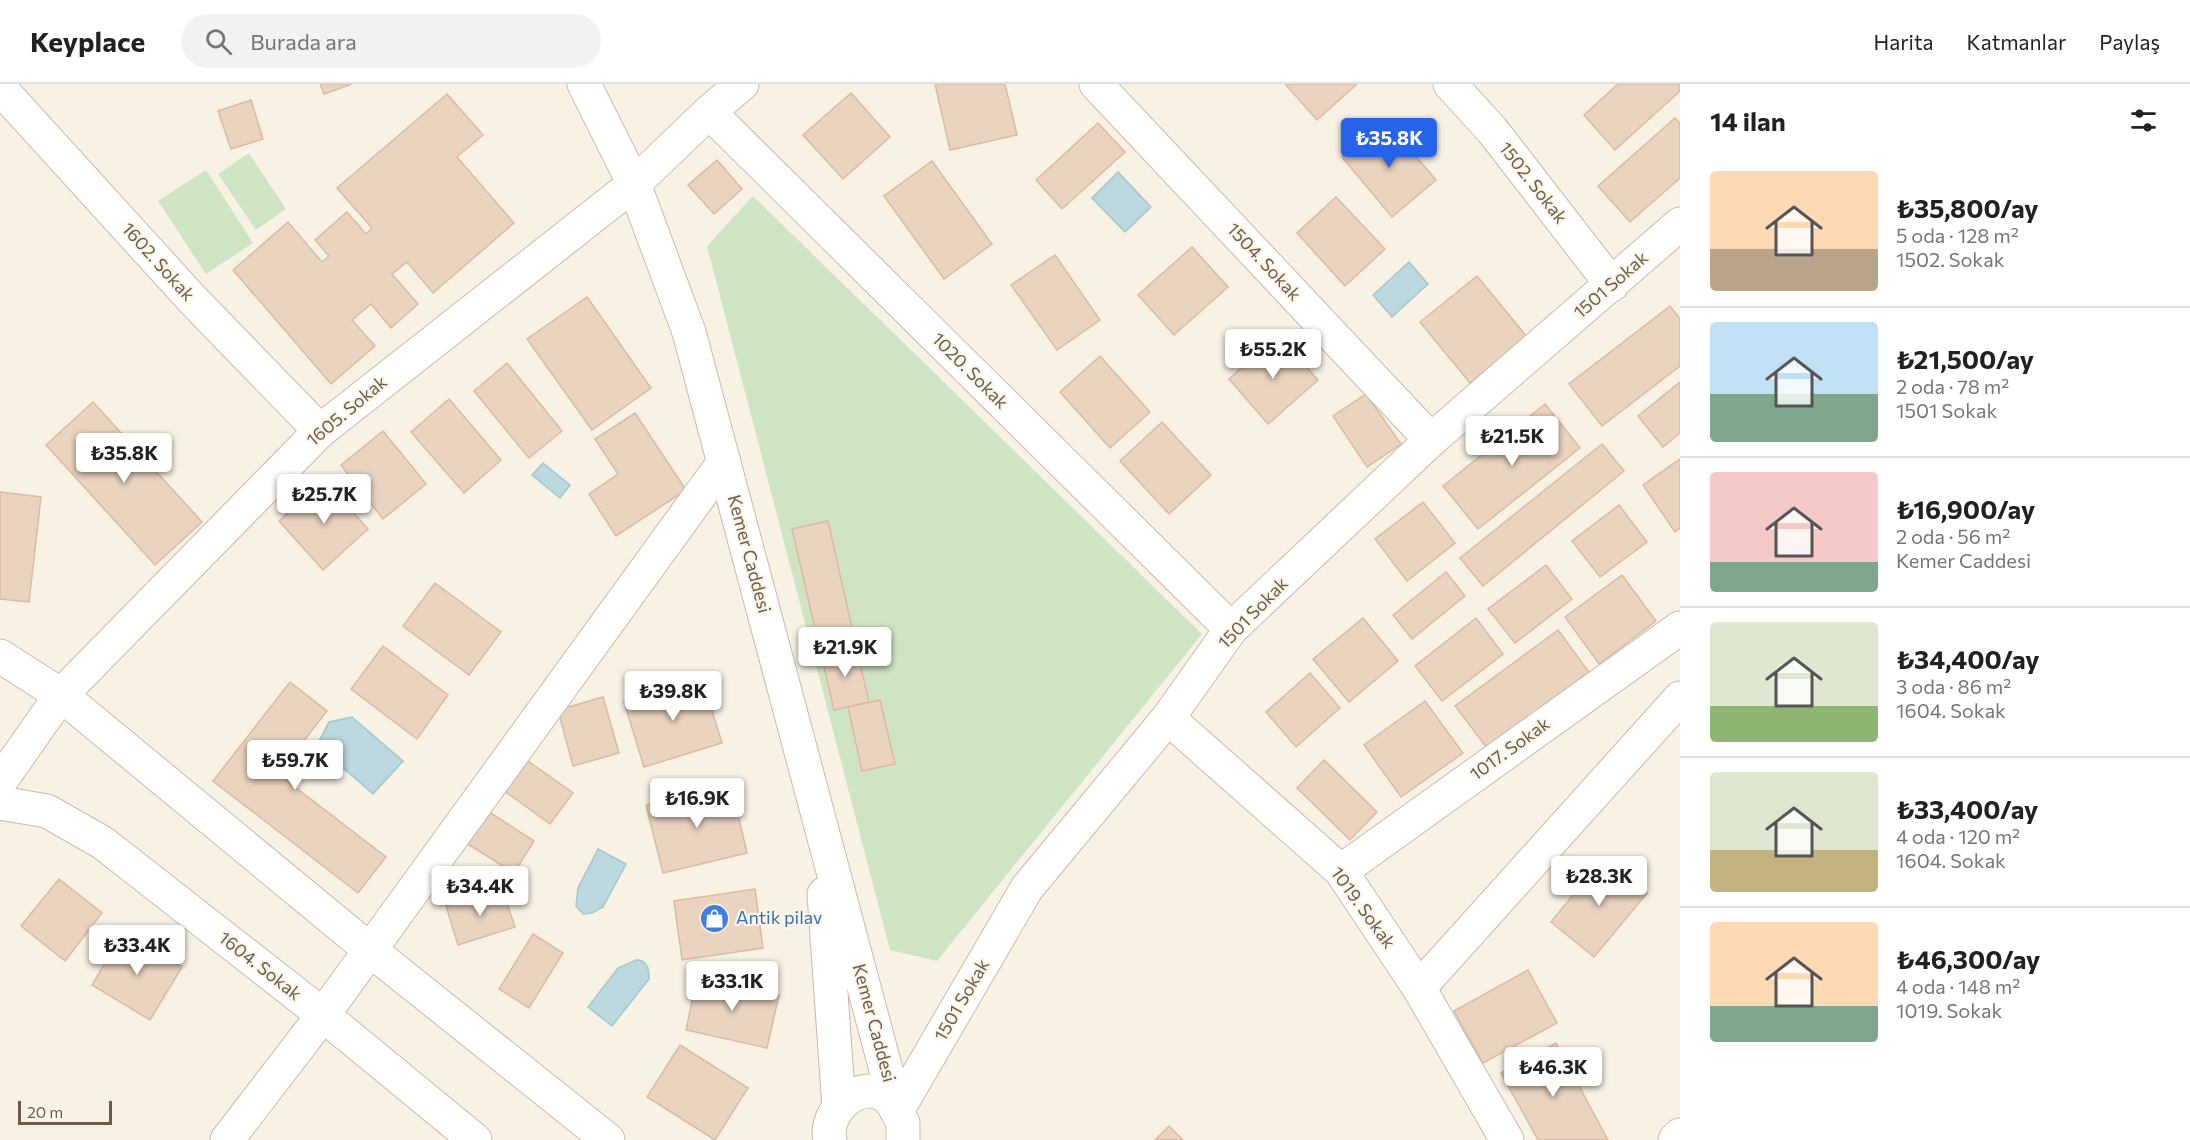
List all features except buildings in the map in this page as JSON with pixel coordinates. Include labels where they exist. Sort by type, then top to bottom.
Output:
[{"type":"street","name":"Kemer Caddesi","points":[[584,84],[634,184],[688,332],[900,1125]]},
{"type":"street","name":"1605. Sokak","points":[[0,782],[61,695],[320,431],[634,184],[709,112],[742,84]]},
{"type":"street","name":"1504. Sokak","points":[[1096,84],[1431,440]]},
{"type":"street","name":"1502. Sokak","points":[[1450,84],[1492,130],[1612,285]]},
{"type":"street","name":"1602. Sokak","points":[[0,88],[192,299],[320,431]]},
{"type":"street","name":"1020. Sokak","points":[[709,112],[1231,629]]},
{"type":"street","name":"1501 Sokak","points":[[900,1125],[1027,888],[1168,718],[1231,629],[1431,440],[1680,224]]},
{"type":"street","points":[[227,1140],[323,1015],[724,462]]},
{"type":"street","name":"1017. Sokak","points":[[1341,871],[1680,628]]},
{"type":"street","points":[[0,656],[61,695],[370,950],[608,1140]]},
{"type":"street","points":[[1419,988],[1680,698]]},
{"type":"street","name":"1019. Sokak","points":[[1168,718],[1341,871],[1419,988],[1507,1140]]},
{"type":"street","name":"1604. Sokak","points":[[0,802],[47,811],[103,843],[323,1015],[475,1140]]},
{"type":"street","points":[[819,818],[831,1130]]},
{"type":"street","points":[[831,1130],[855,1093],[873,1092],[884,1095],[900,1125]]},
{"type":"street","points":[[1676,1140],[1680,1135]]},
{"type":"green space","points":[[249,153],[286,209],[256,230],[218,174]]},
{"type":"green space","points":[[206,170],[253,243],[206,274],[158,201]]},
{"type":"green space","points":[[753,196],[1202,634],[937,961],[890,950],[707,246]]},
{"type":"water","points":[[1118,172],[1151,207],[1125,232],[1092,198]]},
{"type":"water","points":[[1409,262],[1428,284],[1392,317],[1373,295]]},
{"type":"water","points":[[543,463],[570,485],[560,498],[532,475]]},
{"type":"water","points":[[352,717],[403,761],[373,794],[317,745],[329,722]]},
{"type":"water","points":[[598,849],[626,864],[603,907],[592,913],[583,914],[576,906],[578,888]]},
{"type":"water","points":[[636,960],[643,961],[647,965],[649,979],[612,1026],[588,1007],[618,968]]},
{"type":"place","name":"Antik pilav","points":[[715,918]]}]
